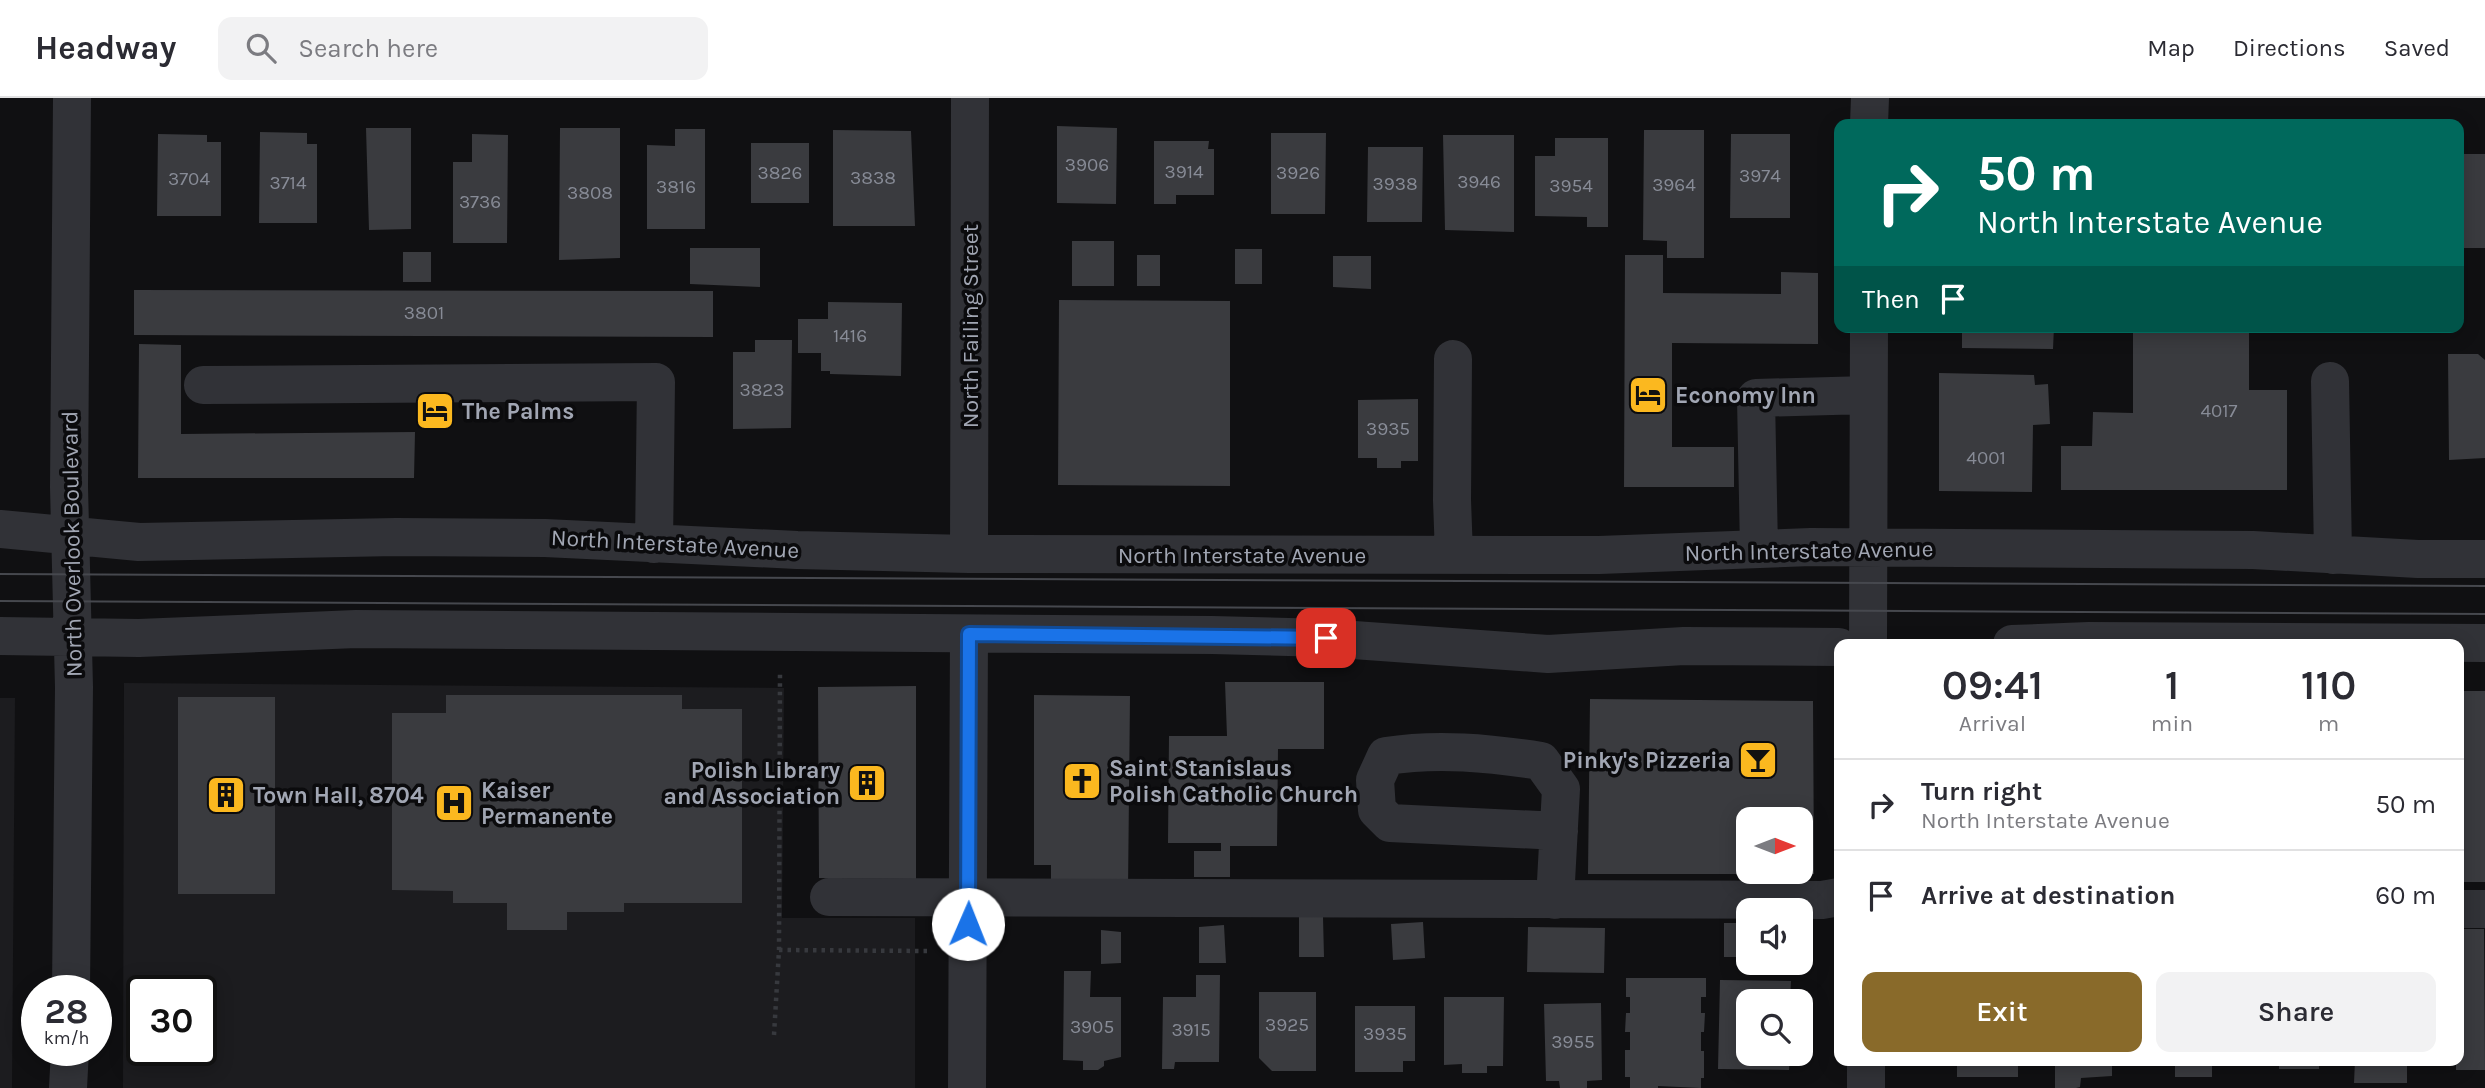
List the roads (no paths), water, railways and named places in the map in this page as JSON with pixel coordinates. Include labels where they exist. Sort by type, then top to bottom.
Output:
[{"type":"street","name":"North Overlook Boulevard","points":[[71,975],[72,98]]},
{"type":"street","name":"North Failing Street","points":[[969,554],[970,98]]},
{"type":"street","points":[[1869,119],[1870,98]]},
{"type":"street","points":[[1868,333],[1868,639]]},
{"type":"street","points":[[1453,359],[1454,555]]},
{"type":"street","points":[[2330,381],[2333,555]]},
{"type":"street","points":[[203,385],[656,382],[654,544]]},
{"type":"street","points":[[1759,549],[1756,398],[1868,395]]},
{"type":"street","name":"North Interstate Avenue","points":[[0,529],[139,542],[396,537],[545,538],[969,554],[1599,555],[1868,548],[2253,550],[2485,559]]},
{"type":"street","points":[[0,636],[139,638],[356,629],[1326,638],[1548,654],[1684,646],[1834,647]]},
{"type":"street","points":[[967,1088],[969,634]]},
{"type":"street","points":[[2464,643],[2485,643]]},
{"type":"street","points":[[1555,900],[1559,831]]},
{"type":"street","points":[[829,897],[1555,900],[1834,898]]},
{"type":"street","points":[[2464,909],[2485,909]]},
{"type":"street","points":[[68,1088],[69,1066]]},
{"type":"street","points":[[1866,1066],[1866,1088]]},
{"type":"tram line","points":[[0,574],[2485,586]]},
{"type":"tram line","points":[[0,601],[2485,614]]},
{"type":"place","name":"Economy Inn","points":[[1648,395]]},
{"type":"place","name":"The Palms","points":[[435,411]]},
{"type":"place","name":"Pinky's Pizzeria","points":[[1758,760]]},
{"type":"place","name":"Saint Stanislaus Polish Catholic Church","points":[[1082,781]]},
{"type":"place","name":"Polish Library and Association","points":[[867,783]]},
{"type":"place","name":"Town Hall, 8704","points":[[226,795]]},
{"type":"place","name":"Kaiser Permanente","points":[[454,803]]}]
